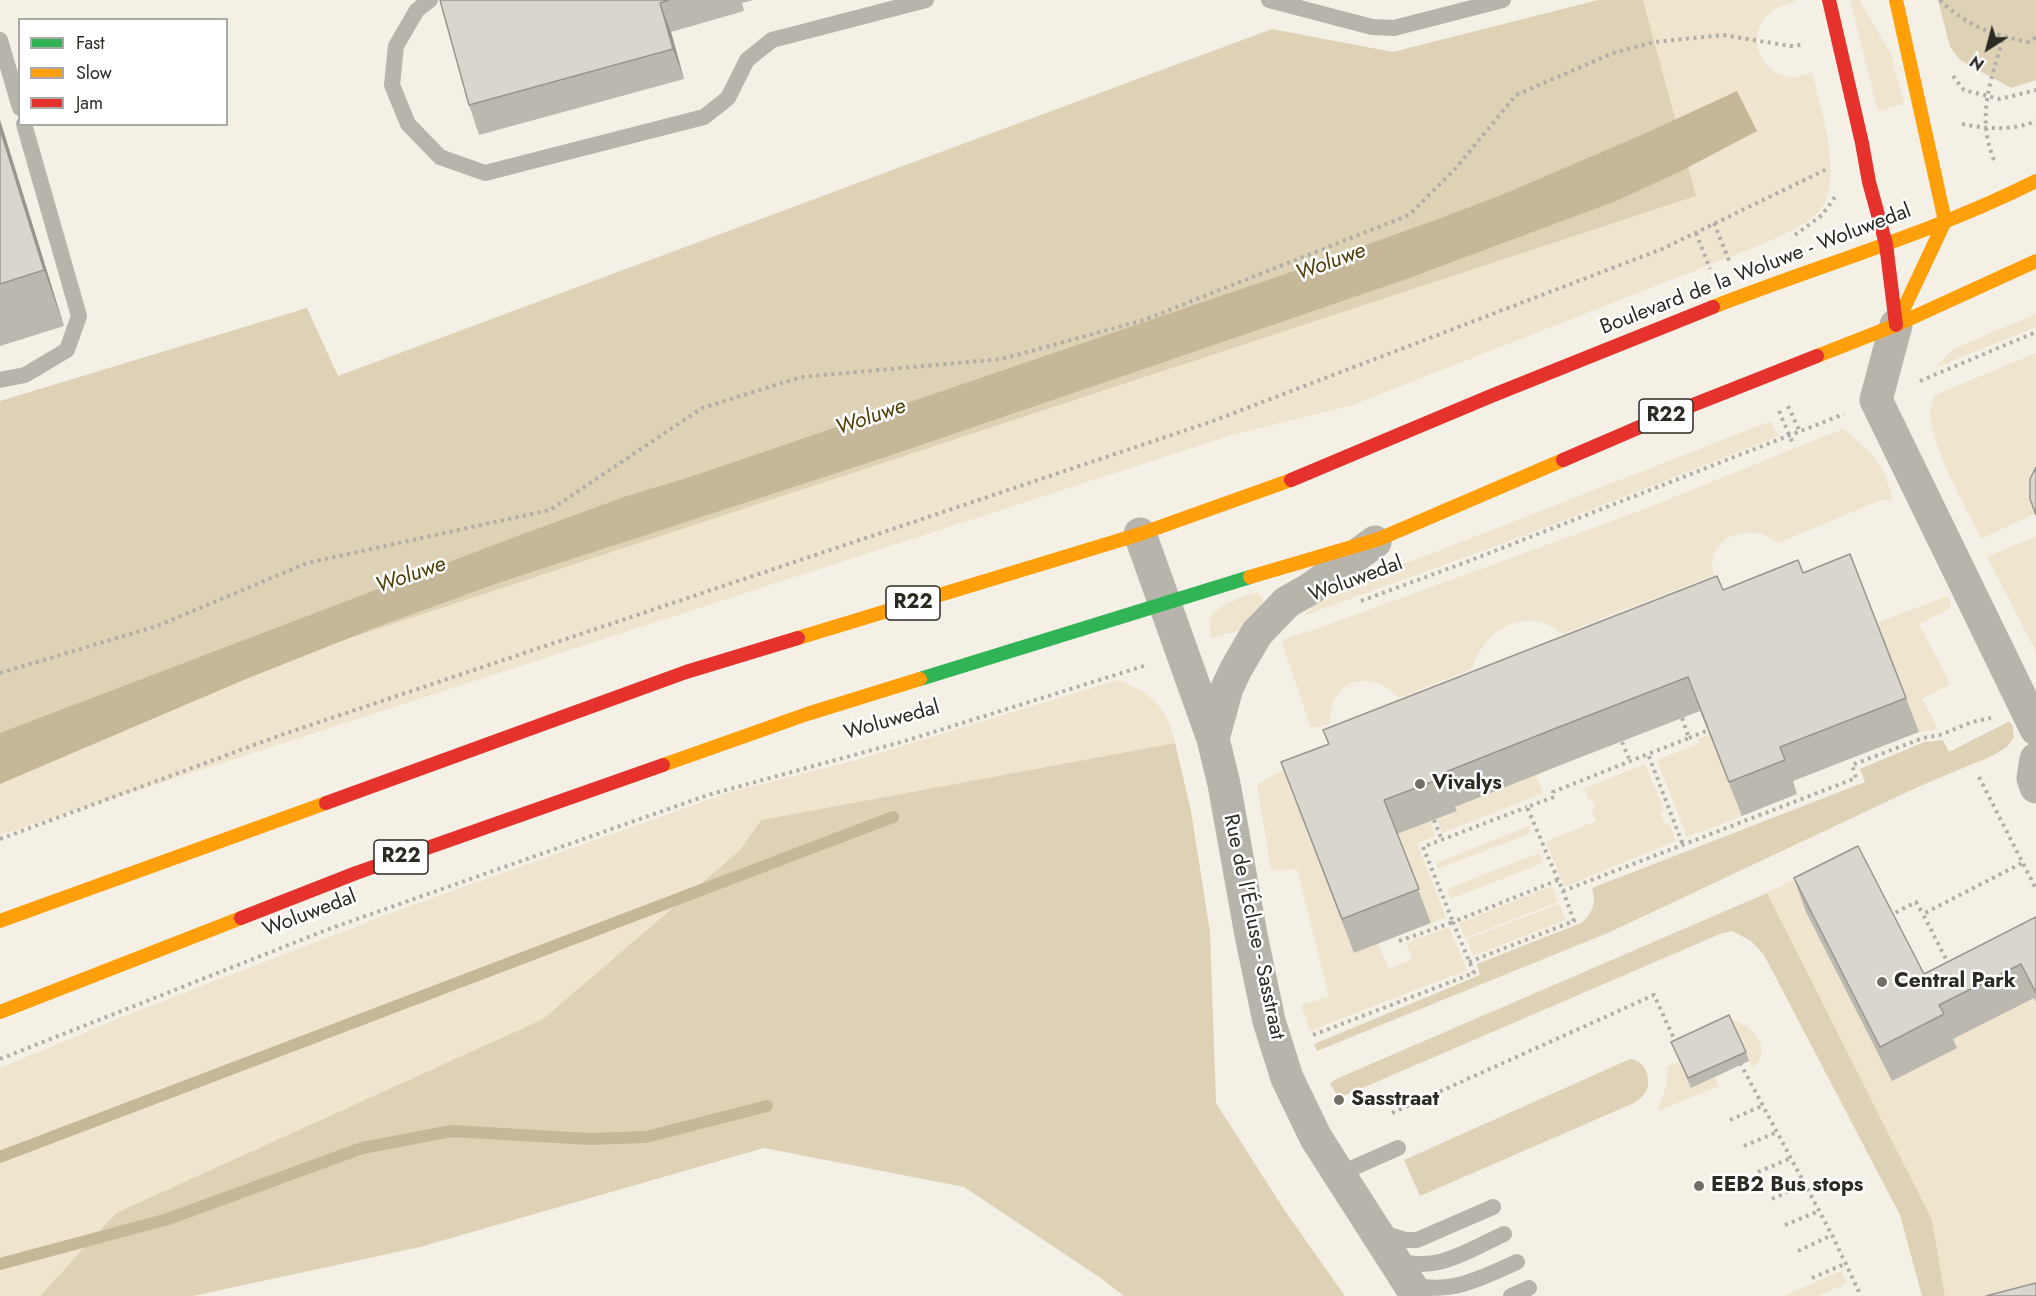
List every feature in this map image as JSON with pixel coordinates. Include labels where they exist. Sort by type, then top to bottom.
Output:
[{"type":"main road","points":[[1829,0],[1869,182],[1886,244],[1896,325]]},
{"type":"main road","points":[[1896,0],[1945,221],[1896,325]]},
{"type":"main road","name":"Boulevard de la Woluwe - Woluwedal","points":[[1140,534],[1313,472],[1491,396],[1724,303],[1945,221],[2036,181]]},
{"type":"main road","name":"R22","points":[[1379,539],[1660,418],[1896,325],[2036,261]]},
{"type":"main road","name":"R22","points":[[0,921],[686,672],[1140,534]]},
{"type":"main road","name":"Woluwedal","points":[[0,1012],[356,873],[796,718],[1164,603],[1379,539]]},
{"type":"street","points":[[1896,325],[1876,400],[2036,729]]},
{"type":"street","points":[[1140,534],[1164,603]]},
{"type":"street","name":"Rue de l'Écluse - Sasstraat","points":[[1213,739],[1227,688],[1257,633],[1287,602],[1310,589],[1379,539]]},
{"type":"street","name":"Rue de l'Écluse - Sasstraat","points":[[1164,603],[1213,739],[1224,784],[1269,1021],[1287,1078],[1316,1138],[1398,1267]]},
{"type":"street","points":[[2036,759],[2033,778],[2036,787]]},
{"type":"lane","points":[[430,0],[417,10],[396,46],[392,85],[408,124],[440,157],[485,173],[705,117],[728,98],[747,60],[772,40],[926,0]]},
{"type":"lane","points":[[1269,0],[1372,27],[1394,28],[1503,0]]},
{"type":"lane","points":[[0,40],[18,101]]},
{"type":"lane","points":[[0,380],[25,375],[67,350],[79,316],[25,126]]},
{"type":"lane","points":[[1339,1174],[1398,1149]]},
{"type":"lane","points":[[1492,1207],[1418,1240],[1396,1239],[1398,1267],[1427,1289],[1448,1291],[1517,1262]]},
{"type":"lane","points":[[1398,1267],[1410,1264],[1422,1266],[1440,1263],[1504,1234]]},
{"type":"lane","points":[[1511,1296],[1529,1288]]},
{"type":"path","points":[[1940,0],[1953,13],[2003,38],[2029,42],[2036,37]]},
{"type":"path","points":[[0,673],[157,626],[307,563],[550,510],[702,408],[801,377],[1002,359],[1144,320],[1409,215],[1456,168],[1516,95],[1613,53],[1654,42],[1723,35],[1790,46],[1838,40]]},
{"type":"path","points":[[1990,150],[1985,127],[1986,96],[2003,38]]},
{"type":"path","points":[[1951,74],[1964,90],[2001,99],[2036,90]]},
{"type":"path","points":[[1985,127],[2019,128],[2036,121]]},
{"type":"path","points":[[0,839],[281,735],[1213,421],[1662,249],[1775,193],[1864,154]]},
{"type":"path","name":"Woluwedal","points":[[1354,603],[1469,561],[1800,432],[2036,332]]},
{"type":"path","name":"Woluwedal","points":[[0,1059],[329,929],[697,799],[905,741],[1107,676],[1183,655]]},
{"type":"path","points":[[1563,891],[1857,778],[1852,765],[1923,738],[1940,735],[1972,722],[1999,716]]},
{"type":"path","points":[[1682,718],[1689,738]]},
{"type":"path","points":[[1307,1037],[1474,973],[1423,847],[1554,796],[1553,792],[1718,726]]},
{"type":"path","points":[[1622,742],[1630,761]]},
{"type":"path","points":[[1648,754],[1683,845]]},
{"type":"path","points":[[1979,777],[2036,889]]},
{"type":"path","points":[[1469,962],[1574,921],[1527,807]]},
{"type":"path","points":[[1434,820],[1442,840]]},
{"type":"path","points":[[1923,914],[2022,863]]},
{"type":"path","points":[[1398,941],[1453,922],[1558,880]]},
{"type":"path","points":[[1889,916],[1916,902],[1953,974]]},
{"type":"path","points":[[1392,1113],[1654,994],[1678,1048]]},
{"type":"path","points":[[1736,1056],[1832,1235],[1861,1296]]},
{"type":"path","points":[[1730,1120],[1762,1106]]},
{"type":"path","points":[[1744,1146],[1777,1132]]},
{"type":"path","points":[[1758,1172],[1791,1158]]},
{"type":"path","points":[[1772,1198],[1805,1184]]},
{"type":"path","points":[[1785,1225],[1818,1211]]},
{"type":"path","points":[[1798,1251],[1832,1235]]},
{"type":"path","points":[[1812,1278],[1846,1263]]},
{"type":"shaded area","points":[[1598,0],[1643,0],[1696,196],[0,753],[0,401],[307,308],[338,376],[1272,29],[1393,52]]},
{"type":"shaded area","points":[[1643,0],[1794,0],[1795,2],[1775,9],[1762,21],[1757,36],[1759,51],[1766,64],[1778,74],[1793,77],[1812,72],[1828,142],[1830,180],[1828,196],[1821,209],[1810,220],[1765,243],[1350,406],[1232,435],[0,835],[0,753],[1695,196]]},
{"type":"shaded area","points":[[1850,0],[1859,0],[1891,54],[1904,104],[1878,111]]},
{"type":"shaded area","points":[[1938,0],[2036,0],[2036,80],[2011,88],[1960,60],[1950,47]]},
{"type":"shaded area","points":[[2036,314],[2036,327],[1935,368],[1953,349]]},
{"type":"shaded area","points":[[2036,353],[2036,513],[1981,539],[1942,459],[1932,427],[1930,414],[1932,402],[1935,395]]},
{"type":"shaded area","points":[[1771,421],[1779,436],[1534,532],[1303,616],[1317,603],[1352,581],[1420,558]]},
{"type":"shaded area","points":[[1843,429],[1876,459],[1886,477],[1892,501],[1881,500],[1778,543],[1767,536],[1755,533],[1732,536],[1722,542],[1716,551],[1712,562],[1714,575],[1562,634],[1549,625],[1535,621],[1521,621],[1508,625],[1486,643],[1472,669],[1399,698],[1387,688],[1375,683],[1353,682],[1336,697],[1330,724],[1311,728],[1281,641],[1286,638],[1634,513]]},
{"type":"shaded area","points":[[2036,536],[2036,652],[1987,557]]},
{"type":"shaded area","points":[[1257,593],[1263,597],[1263,604],[1241,630],[1211,638],[1209,619],[1218,609],[1230,602]]},
{"type":"shaded area","points":[[1945,597],[1949,598],[1950,608],[1919,624],[1950,684],[1922,699],[1938,729],[1919,732],[1876,623]]},
{"type":"shaded area","points":[[1117,680],[1139,690],[1156,702],[1168,720],[1175,743],[761,820],[739,851],[543,1019],[116,1213],[40,1296],[0,1296],[0,1068],[127,1015],[404,908],[730,792],[853,761]]},
{"type":"shaded area","points":[[2008,722],[2012,724],[2014,737],[2008,746],[1994,755],[1920,786],[1610,932],[1317,1051],[1314,1044],[1480,975],[1477,964],[1581,923],[1588,916],[1592,907],[1594,898],[1592,888],[1865,782],[1860,769],[1924,742],[1943,740],[1949,752]]},
{"type":"shaded area","points":[[1709,734],[1742,816],[1687,837],[1657,760],[1700,743],[1698,739]]},
{"type":"shaded area","points":[[1175,743],[1191,811],[1210,932],[1216,1103],[1285,1211],[1345,1296],[1124,1296],[964,1187],[764,1148],[420,1247],[193,1296],[40,1296],[116,1213],[543,1019],[739,851],[761,820]]},
{"type":"shaded area","points":[[1336,764],[1354,953],[1378,944],[1389,969],[1412,960],[1406,943],[1449,927],[1467,970],[1310,1031],[1301,1005],[1329,997],[1297,869],[1271,870],[1257,785],[1284,769]]},
{"type":"shaded area","points":[[1645,764],[1664,810],[1660,812],[1665,824],[1669,823],[1676,841],[1564,887],[1546,841],[1596,821],[1592,810],[1595,808],[1592,799],[1589,800],[1584,789]]},
{"type":"shaded area","points":[[1536,775],[1543,793],[1442,833],[1437,819],[1457,811],[1455,807]]},
{"type":"shaded area","points":[[1431,821],[1435,836],[1417,843],[1446,917],[1431,923],[1397,834]]},
{"type":"shaded area","points":[[1529,826],[1531,833],[1438,869],[1436,863]]},
{"type":"shaded area","points":[[1539,853],[1543,863],[1451,899],[1447,889]]},
{"type":"shaded area","points":[[1844,855],[1952,1039],[2034,998],[2036,1002],[2036,1296],[1945,1296],[1932,1220],[1767,893]]},
{"type":"shaded area","points":[[1552,886],[1558,902],[1465,938],[1459,923]]},
{"type":"shaded area","points":[[1767,893],[1932,1220],[1945,1296],[1922,1296],[1900,1215],[1764,955],[1751,941],[1732,931],[1720,934],[1339,1098],[1330,1084],[1336,1079]]},
{"type":"shaded area","points":[[1559,904],[1566,920],[1473,956],[1467,939]]},
{"type":"shaded area","points":[[1725,1020],[1744,1024],[1757,1036],[1762,1052],[1753,1068],[1733,1025]]},
{"type":"shaded area","points":[[1630,1059],[1636,1060],[1644,1067],[1648,1077],[1645,1093],[1634,1103],[1420,1196],[1404,1160]]},
{"type":"shaded area","points":[[1679,1062],[1691,1088],[1715,1077],[1719,1086],[1658,1111],[1666,1088],[1667,1067]]},
{"type":"shaded area","points":[[1841,1271],[1847,1283],[1818,1296],[1784,1296]]},
{"type":"water","name":"Woluwe","points":[[1737,91],[1757,131],[1681,171],[1616,201],[1404,280],[886,457],[501,582],[377,627],[246,679],[0,784],[0,733],[627,496],[687,478],[1294,271],[1438,219],[1504,194]]},
{"type":"building","points":[[440,0],[669,0],[660,3],[673,49],[469,105]]},
{"type":"building","points":[[0,129],[44,270],[0,284]]},
{"type":"building","points":[[2036,467],[2036,515],[2030,499],[2030,479]]},
{"type":"building","name":"Vivalys","points":[[1850,554],[1906,698],[1780,747],[1785,760],[1729,782],[1688,677],[1559,727],[1443,773],[1445,777],[1384,800],[1419,889],[1342,919],[1281,762],[1329,744],[1323,730],[1717,576],[1723,590],[1798,560],[1803,573]]},
{"type":"building","points":[[1858,846],[1924,974],[2036,917],[2036,993],[2021,964],[1939,1005],[1944,1014],[1880,1047],[1794,878]]},
{"type":"building","points":[[1729,1015],[1746,1052],[1688,1078],[1671,1042]]},
{"type":"building","points":[[2036,1283],[2036,1296],[1986,1296]]},
{"type":"waterway","points":[[0,1157],[893,817]]},
{"type":"waterway","points":[[0,1264],[168,1219],[362,1148],[452,1131],[590,1139],[646,1137],[767,1106]]},
{"type":"traffic: fast","points":[[920,679],[1250,577]]},
{"type":"traffic: slow","points":[[1896,0],[1945,221],[1896,325]]},
{"type":"traffic: slow","points":[[1713,307],[1917,233],[2036,181]]},
{"type":"traffic: slow","points":[[1817,356],[1896,325],[2036,261]]},
{"type":"traffic: slow","points":[[1250,577],[1379,539],[1563,460]]},
{"type":"traffic: slow","points":[[798,638],[1140,534],[1291,480]]},
{"type":"traffic: slow","points":[[663,765],[807,714],[920,679]]},
{"type":"traffic: slow","points":[[0,921],[326,803]]},
{"type":"traffic: slow","points":[[0,1012],[241,918]]},
{"type":"traffic: jam","points":[[1829,0],[1869,182],[1886,244],[1896,325]]},
{"type":"traffic: jam","points":[[1291,480],[1491,396],[1713,307]]},
{"type":"traffic: jam","points":[[1563,460],[1670,414],[1817,356]]},
{"type":"traffic: jam","points":[[326,803],[686,672],[798,638]]},
{"type":"traffic: jam","points":[[241,918],[356,873],[663,765]]},
{"type":"place","name":"Vivalys","points":[[1420,784]]},
{"type":"place","name":"Central Park","points":[[1882,982]]},
{"type":"place","name":"Sasstraat","points":[[1339,1100]]},
{"type":"place","name":"EEB2 Bus stops","points":[[1699,1186]]}]
